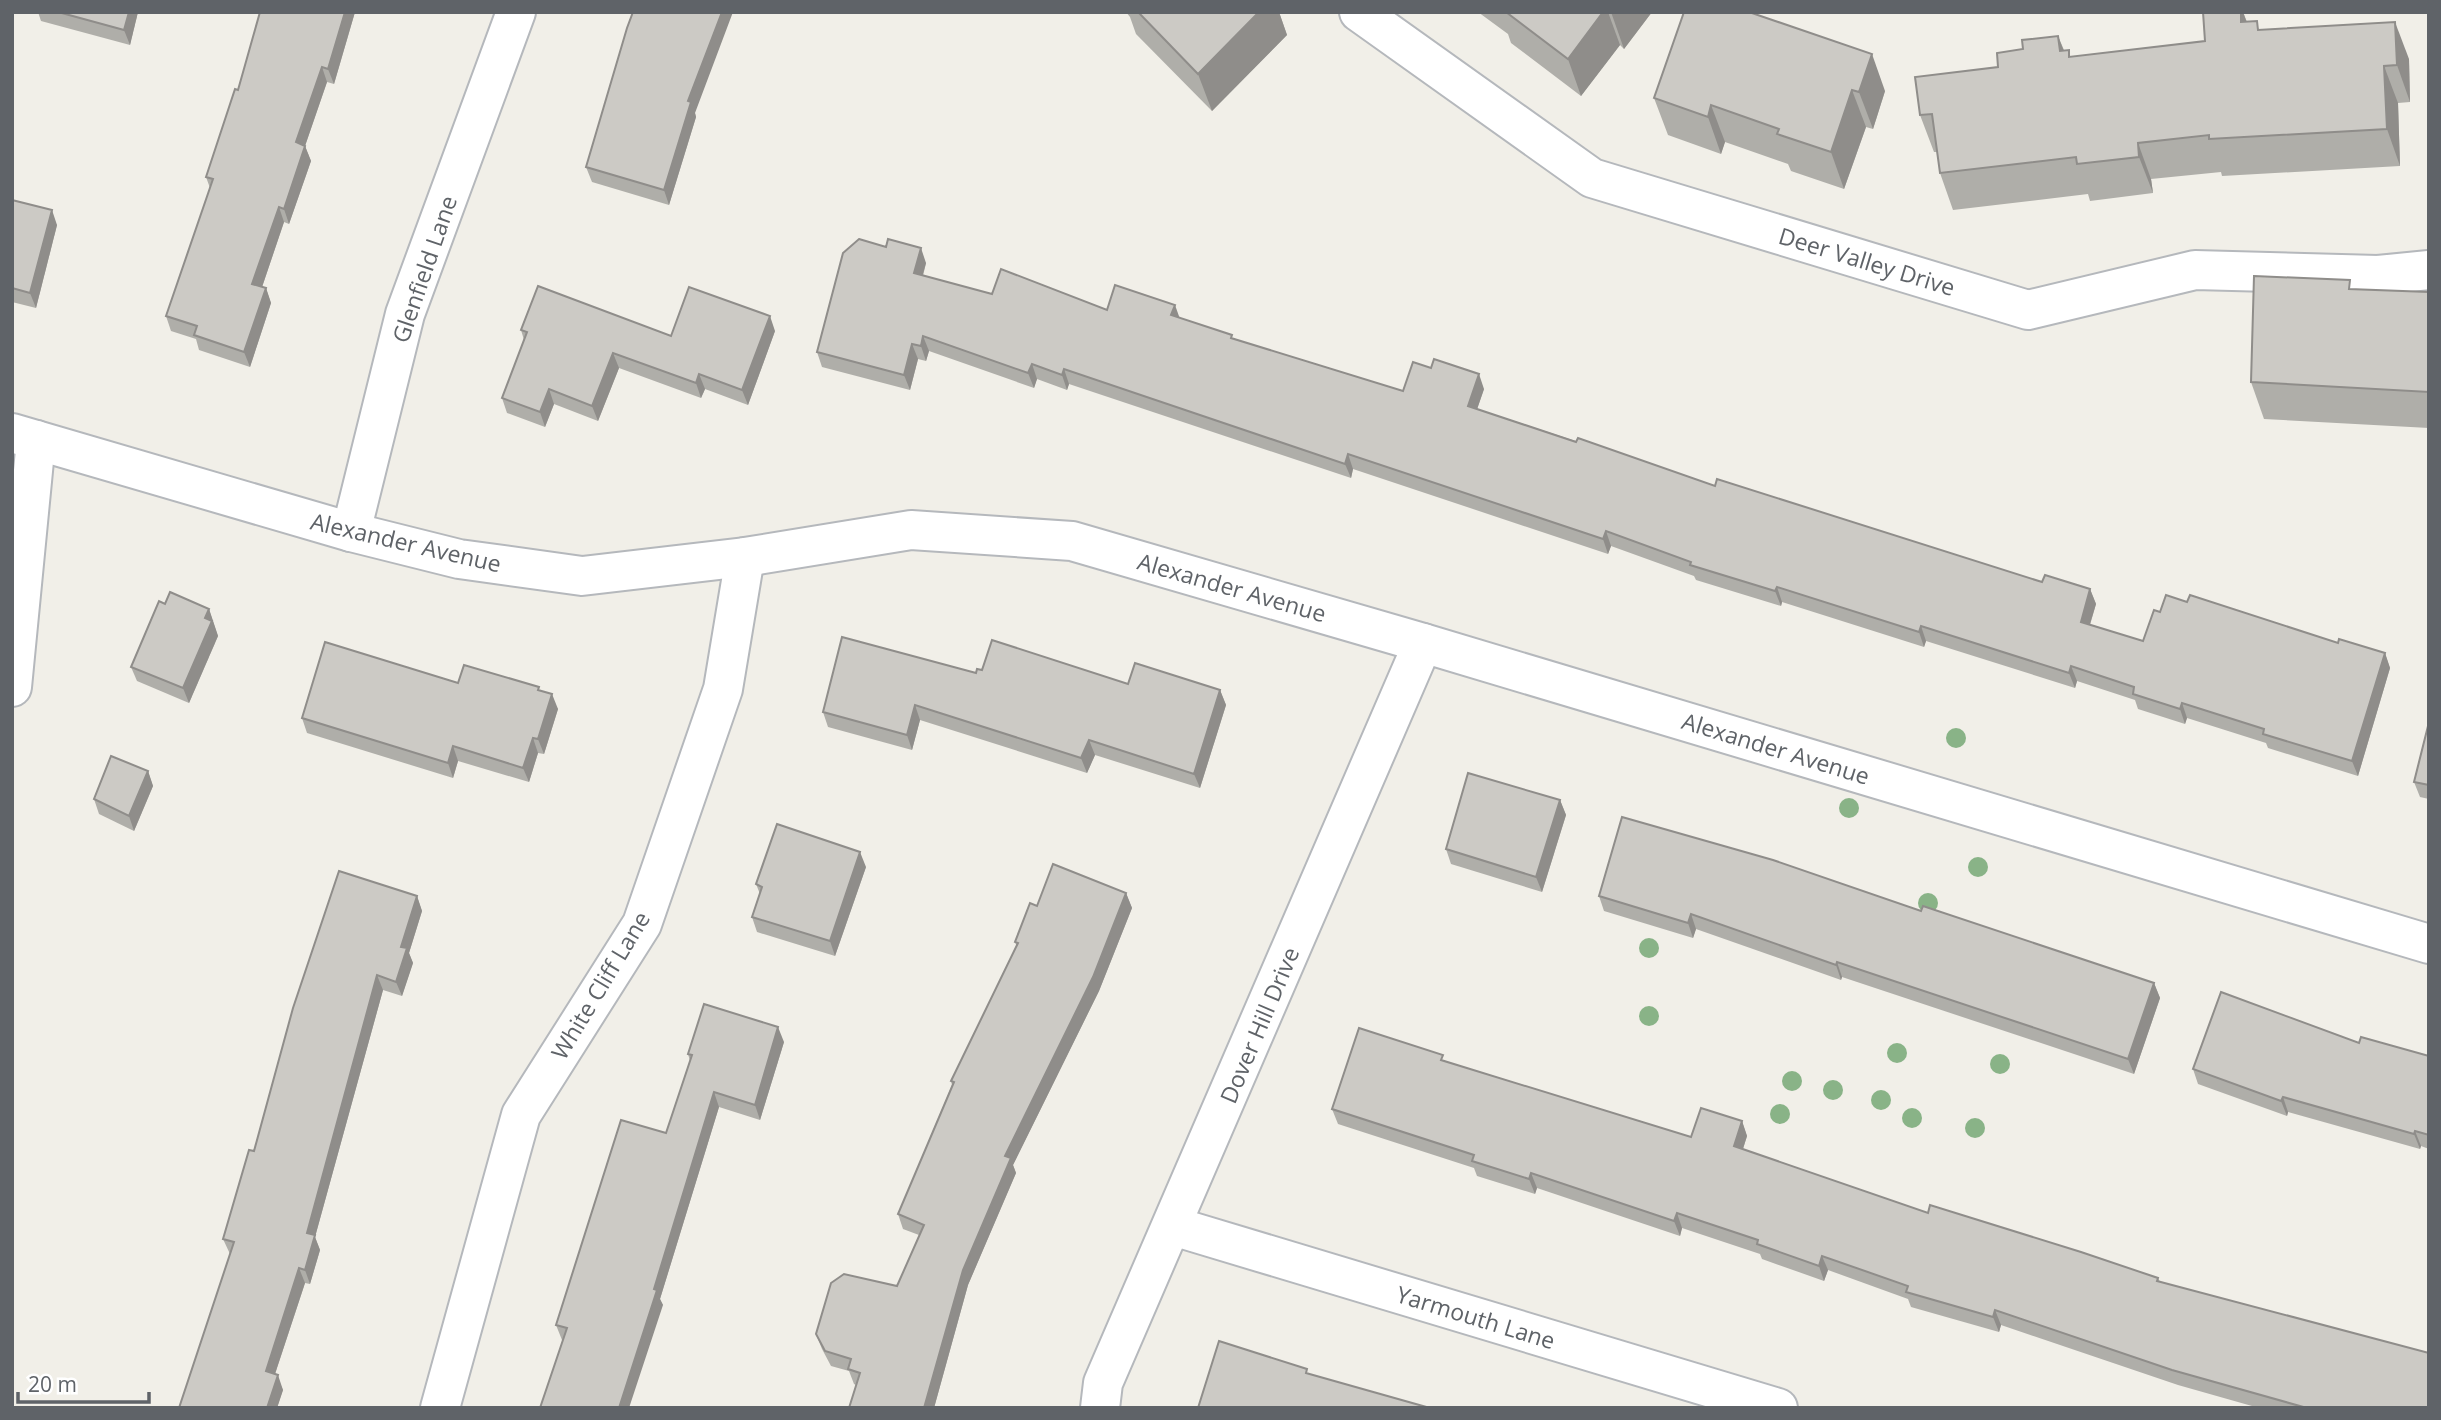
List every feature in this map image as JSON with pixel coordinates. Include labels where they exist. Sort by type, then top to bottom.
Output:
[{"type":"street","name":"Glenfield Lane","points":[[351,532],[405,314],[516,12]]},
{"type":"street","name":"Deer Valley Drive","points":[[1359,12],[1592,178],[2028,310],[2194,271],[2378,275],[2429,270]]},
{"type":"street","name":"Alexander Avenue","points":[[24,436],[351,532],[459,559],[582,576],[745,556],[911,530],[1072,541],[1423,643],[2429,944]]},
{"type":"street","points":[[12,687],[24,436]]},
{"type":"street","name":"White Cliff Lane","points":[[440,1408],[521,1115],[642,924],[723,689],[745,556]]},
{"type":"street","name":"Dover Hill Drive","points":[[1100,1408],[1103,1383],[1423,643]]},
{"type":"street","name":"Yarmouth Lane","points":[[1173,1226],[1778,1408]]},
{"type":"building","points":[[58,12],[129,12],[124,30]]},
{"type":"building","points":[[260,12],[345,12],[328,69],[322,67],[296,142],[305,146],[284,209],[279,207],[252,284],[266,288],[244,352],[194,335],[197,326],[166,316],[213,179],[206,177],[235,89],[238,90]]},
{"type":"building","points":[[633,12],[722,12],[688,101],[691,102],[664,190],[586,167]]},
{"type":"building","points":[[1138,12],[1259,12],[1198,74]]},
{"type":"building","points":[[1506,12],[1603,12],[1568,59]]},
{"type":"building","points":[[1684,12],[1749,12],[1872,54],[1859,92],[1852,90],[1831,152],[1777,134],[1779,129],[1711,105],[1708,117],[1654,98]]},
{"type":"building","points":[[2203,12],[2241,12],[2241,22],[2257,21],[2258,30],[2395,22],[2397,65],[2384,66],[2387,129],[2209,139],[2209,135],[2138,143],[2139,157],[2077,164],[2076,157],[1940,173],[1932,114],[1920,115],[1915,77],[1998,67],[1997,53],[2023,49],[2022,40],[2058,36],[2060,51],[2069,50],[2069,57],[2205,41]]},
{"type":"building","points":[[12,200],[52,210],[30,293],[12,288]]},
{"type":"building","points":[[859,239],[886,247],[888,239],[921,248],[914,273],[992,294],[1001,269],[1107,310],[1115,285],[1175,305],[1171,315],[1232,335],[1231,338],[1403,391],[1413,362],[1431,368],[1434,359],[1479,374],[1468,406],[1576,442],[1578,438],[1715,486],[1717,479],[2042,582],[2045,575],[2090,589],[2081,622],[2143,641],[2154,610],[2160,612],[2166,595],[2187,602],[2190,595],[2338,643],[2339,639],[2385,653],[2352,761],[2263,734],[2264,729],[2182,703],[2180,709],[2133,694],[2134,687],[2071,666],[2069,673],[1921,626],[1919,632],[1777,587],[1775,591],[1690,565],[1691,562],[1606,531],[1603,539],[1348,454],[1345,464],[1064,369],[1062,375],[1032,364],[1028,373],[923,336],[921,346],[912,344],[904,375],[817,352],[843,253]]},
{"type":"building","points":[[2254,276],[2350,280],[2349,289],[2429,292],[2429,392],[2251,382]]},
{"type":"building","points":[[538,286],[671,336],[689,287],[770,316],[742,390],[699,374],[696,383],[613,353],[592,406],[549,389],[540,412],[502,398],[527,332],[521,330]]},
{"type":"building","points":[[170,592],[209,609],[205,618],[212,621],[183,688],[131,667],[159,601],[165,604]]},
{"type":"building","points":[[842,637],[976,673],[977,669],[982,670],[992,640],[1128,684],[1135,663],[1220,690],[1194,774],[1089,740],[1081,758],[915,705],[907,735],[823,712]]},
{"type":"building","points":[[325,642],[458,683],[464,665],[539,687],[538,690],[552,694],[538,739],[533,738],[523,768],[453,746],[448,763],[302,718]]},
{"type":"building","points":[[2429,722],[2429,785],[2414,782]]},
{"type":"building","points":[[111,756],[148,771],[129,816],[94,799]]},
{"type":"building","points":[[1468,773],[1560,800],[1536,877],[1446,849]]},
{"type":"building","points":[[1622,817],[1773,860],[1921,911],[1923,906],[2154,983],[2128,1059],[1837,962],[1836,965],[1691,914],[1688,923],[1599,896]]},
{"type":"building","points":[[777,824],[860,852],[830,941],[752,917],[762,887],[756,884]]},
{"type":"building","points":[[1053,864],[1126,893],[1093,977],[1005,1156],[1011,1158],[963,1270],[924,1408],[849,1408],[860,1373],[848,1369],[851,1359],[825,1351],[816,1334],[831,1283],[844,1274],[897,1286],[924,1225],[898,1214],[954,1082],[951,1081],[1018,943],[1015,942],[1030,903],[1037,906]]},
{"type":"building","points":[[339,871],[417,896],[401,947],[407,948],[396,982],[377,975],[307,1233],[315,1235],[305,1270],[299,1268],[266,1371],[278,1375],[267,1408],[179,1408],[234,1242],[223,1239],[249,1150],[254,1151],[293,1008]]},
{"type":"building","points":[[2221,992],[2359,1043],[2361,1037],[2429,1056],[2429,1135],[2415,1131],[2414,1134],[2283,1097],[2281,1101],[2193,1069]]},
{"type":"building","points":[[704,1004],[778,1027],[755,1105],[714,1092],[654,1289],[657,1290],[619,1408],[540,1408],[567,1328],[556,1325],[621,1120],[666,1133],[692,1055],[688,1054]]},
{"type":"building","points":[[1359,1028],[1443,1055],[1441,1060],[1691,1137],[1701,1108],[1742,1121],[1734,1146],[1928,1213],[1930,1205],[2081,1252],[2158,1278],[2157,1281],[2429,1353],[2429,1408],[2307,1408],[2172,1370],[1995,1310],[1993,1317],[1906,1292],[1908,1286],[1822,1256],[1819,1266],[1757,1244],[1758,1240],[1677,1213],[1674,1221],[1531,1173],[1529,1179],[1472,1161],[1474,1155],[1332,1109]]},
{"type":"building","points":[[1219,1341],[1307,1369],[1306,1373],[1430,1408],[1198,1408]]}]
